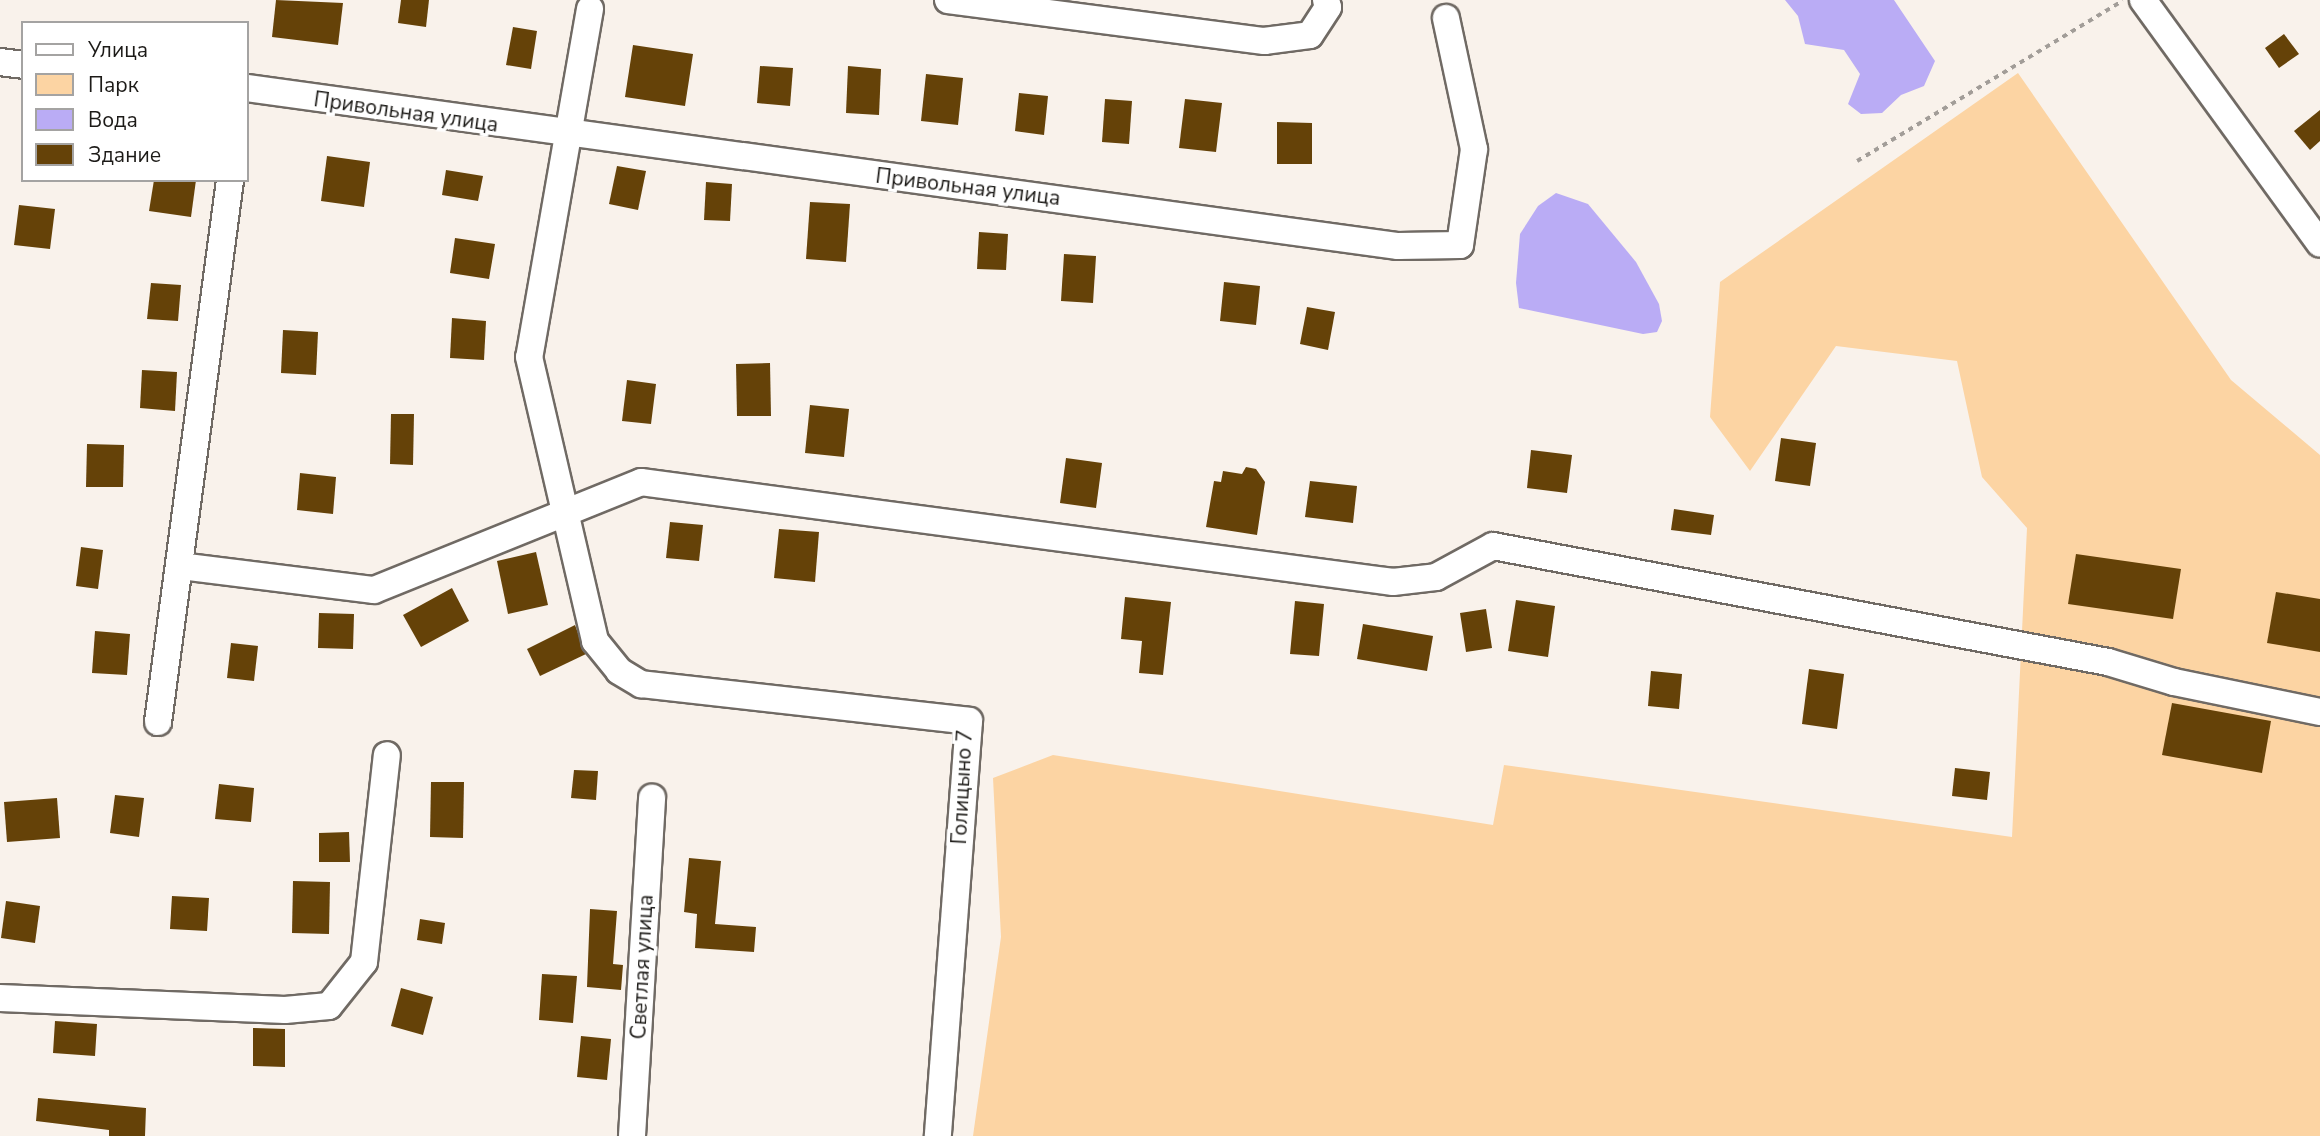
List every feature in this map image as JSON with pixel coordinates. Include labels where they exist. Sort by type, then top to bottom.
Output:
[{"type":"street","points":[[948,0],[1264,41],[1310,35],[1328,7],[1326,0]]},
{"type":"street","points":[[2143,0],[2320,244]]},
{"type":"street","points":[[565,513],[529,357],[590,9]]},
{"type":"street","name":"Привольная улица","points":[[248,88],[566,135],[1398,246],[1460,246],[1474,149],[1447,18]]},
{"type":"street","points":[[0,62],[21,65]]},
{"type":"street","points":[[158,722],[230,182]]},
{"type":"street","points":[[180,566],[374,590],[641,482],[1394,582],[1436,577],[1493,546],[2108,662],[2174,682],[2320,712]]},
{"type":"street","name":"Голицыно 7","points":[[565,513],[595,641],[619,671],[641,684],[969,721],[938,1136]]},
{"type":"street","points":[[0,998],[285,1010],[329,1006],[364,962],[387,755]]},
{"type":"street","name":"Светлая улица","points":[[632,1136],[652,798]]},
{"type":"path","points":[[1857,161],[2124,0]]},
{"type":"green space","points":[[2018,73],[2231,380],[2320,455],[2320,1136],[973,1136],[1001,937],[993,778],[1053,755],[1493,825],[1504,765],[2012,837],[2027,528],[1982,477],[1957,361],[1836,346],[1750,471],[1710,417],[1720,282]]},
{"type":"water","points":[[1785,0],[1894,0],[1935,61],[1924,86],[1901,95],[1882,113],[1861,114],[1848,104],[1860,74],[1844,50],[1805,44],[1798,16]]},
{"type":"water","points":[[1556,193],[1588,204],[1636,262],[1659,304],[1662,321],[1657,332],[1643,334],[1519,308],[1516,283],[1520,234],[1538,206]]},
{"type":"building","points":[[276,0],[343,3],[338,45],[272,37]]},
{"type":"building","points":[[401,0],[429,0],[426,27],[398,23]]},
{"type":"building","points":[[513,27],[537,31],[531,69],[506,65]]},
{"type":"building","points":[[2284,34],[2299,54],[2279,68],[2265,48]]},
{"type":"building","points":[[633,45],[693,54],[685,106],[625,97]]},
{"type":"building","points":[[760,66],[793,68],[790,106],[757,103]]},
{"type":"building","points":[[848,66],[881,69],[879,115],[846,113]]},
{"type":"building","points":[[926,74],[963,78],[958,125],[921,121]]},
{"type":"building","points":[[1019,93],[1048,96],[1044,135],[1015,131]]},
{"type":"building","points":[[1105,99],[1132,101],[1129,144],[1102,142]]},
{"type":"building","points":[[1185,99],[1222,103],[1216,152],[1179,148]]},
{"type":"building","points":[[2320,110],[2320,141],[2310,150],[2294,131]]},
{"type":"building","points":[[1277,122],[1312,123],[1312,164],[1277,164]]},
{"type":"building","points":[[327,156],[370,162],[364,207],[321,201]]},
{"type":"building","points":[[617,166],[646,171],[638,210],[609,204]]},
{"type":"building","points":[[446,170],[483,176],[478,201],[442,195]]},
{"type":"building","points":[[154,182],[196,182],[191,217],[149,211]]},
{"type":"building","points":[[706,182],[732,184],[730,221],[704,220]]},
{"type":"building","points":[[810,202],[850,204],[846,262],[806,259]]},
{"type":"building","points":[[19,205],[55,209],[50,249],[14,245]]},
{"type":"building","points":[[979,232],[1008,234],[1006,270],[977,269]]},
{"type":"building","points":[[455,238],[495,244],[489,279],[450,273]]},
{"type":"building","points":[[1064,254],[1096,256],[1093,303],[1061,301]]},
{"type":"building","points":[[1224,282],[1260,286],[1256,325],[1220,321]]},
{"type":"building","points":[[151,283],[181,285],[178,321],[147,319]]},
{"type":"building","points":[[1307,307],[1335,312],[1328,350],[1300,344]]},
{"type":"building","points":[[452,318],[486,321],[484,360],[450,358]]},
{"type":"building","points":[[283,330],[318,332],[316,375],[281,373]]},
{"type":"building","points":[[770,363],[771,416],[737,416],[736,364]]},
{"type":"building","points":[[142,370],[177,372],[175,411],[140,408]]},
{"type":"building","points":[[627,380],[656,384],[651,424],[622,421]]},
{"type":"building","points":[[810,405],[849,409],[844,457],[805,453]]},
{"type":"building","points":[[391,414],[414,414],[413,465],[390,464]]},
{"type":"building","points":[[1781,438],[1816,443],[1810,486],[1775,481]]},
{"type":"building","points":[[87,444],[124,445],[123,487],[86,487]]},
{"type":"building","points":[[1531,450],[1572,455],[1567,493],[1527,488]]},
{"type":"building","points":[[1066,458],[1102,463],[1096,508],[1060,503]]},
{"type":"building","points":[[1246,467],[1256,469],[1265,482],[1257,535],[1206,527],[1214,481],[1221,482],[1223,471],[1242,474]]},
{"type":"building","points":[[300,473],[336,477],[333,514],[297,510]]},
{"type":"building","points":[[1310,481],[1357,486],[1353,523],[1305,517]]},
{"type":"building","points":[[1674,509],[1714,515],[1711,535],[1671,530]]},
{"type":"building","points":[[670,522],[703,525],[699,561],[666,558]]},
{"type":"building","points":[[779,529],[819,532],[815,582],[774,578]]},
{"type":"building","points":[[81,547],[103,550],[98,589],[76,586]]},
{"type":"building","points":[[536,552],[548,605],[508,614],[497,561]]},
{"type":"building","points":[[2076,554],[2181,569],[2173,619],[2068,604]]},
{"type":"building","points":[[452,588],[469,621],[421,647],[403,615]]},
{"type":"building","points":[[2276,592],[2320,599],[2320,652],[2267,643]]},
{"type":"building","points":[[1125,597],[1171,602],[1163,675],[1139,673],[1142,641],[1121,639]]},
{"type":"building","points":[[1516,600],[1555,606],[1548,657],[1508,651]]},
{"type":"building","points":[[1295,601],[1324,604],[1319,656],[1290,654]]},
{"type":"building","points":[[1486,609],[1492,648],[1466,652],[1460,613]]},
{"type":"building","points":[[319,613],[354,614],[353,649],[318,648]]},
{"type":"building","points":[[1363,624],[1433,636],[1427,671],[1357,659]]},
{"type":"building","points":[[575,625],[586,654],[540,676],[527,649]]},
{"type":"building","points":[[95,631],[130,634],[127,675],[92,673]]},
{"type":"building","points":[[231,643],[258,646],[254,681],[227,678]]},
{"type":"building","points":[[1809,669],[1844,674],[1837,729],[1802,724]]},
{"type":"building","points":[[1651,671],[1682,674],[1679,709],[1648,706]]},
{"type":"building","points":[[2172,703],[2271,721],[2262,773],[2162,755]]},
{"type":"building","points":[[1955,768],[1990,772],[1987,800],[1952,796]]},
{"type":"building","points":[[574,770],[598,771],[596,800],[571,798]]},
{"type":"building","points":[[431,782],[464,782],[463,838],[430,837]]},
{"type":"building","points":[[219,784],[254,788],[251,822],[215,819]]},
{"type":"building","points":[[115,795],[144,798],[139,837],[110,833]]},
{"type":"building","points":[[57,798],[60,838],[7,842],[4,802]]},
{"type":"building","points":[[349,832],[350,862],[319,862],[319,833]]},
{"type":"building","points":[[689,858],[721,861],[715,924],[756,927],[754,952],[695,948],[697,914],[684,912]]},
{"type":"building","points":[[293,881],[330,882],[329,934],[292,933]]},
{"type":"building","points":[[172,896],[209,898],[207,931],[170,929]]},
{"type":"building","points":[[6,901],[40,906],[35,943],[1,938]]},
{"type":"building","points":[[590,909],[617,911],[613,964],[623,965],[621,990],[587,987]]},
{"type":"building","points":[[420,919],[445,923],[442,944],[417,940]]},
{"type":"building","points":[[542,974],[577,976],[573,1023],[539,1020]]},
{"type":"building","points":[[401,988],[433,997],[423,1035],[391,1026]]},
{"type":"building","points":[[55,1021],[97,1024],[95,1056],[53,1053]]},
{"type":"building","points":[[253,1028],[285,1029],[285,1067],[253,1066]]},
{"type":"building","points":[[581,1036],[611,1039],[607,1080],[577,1077]]},
{"type":"building","points":[[38,1098],[146,1108],[145,1136],[109,1136],[109,1130],[36,1121]]}]
